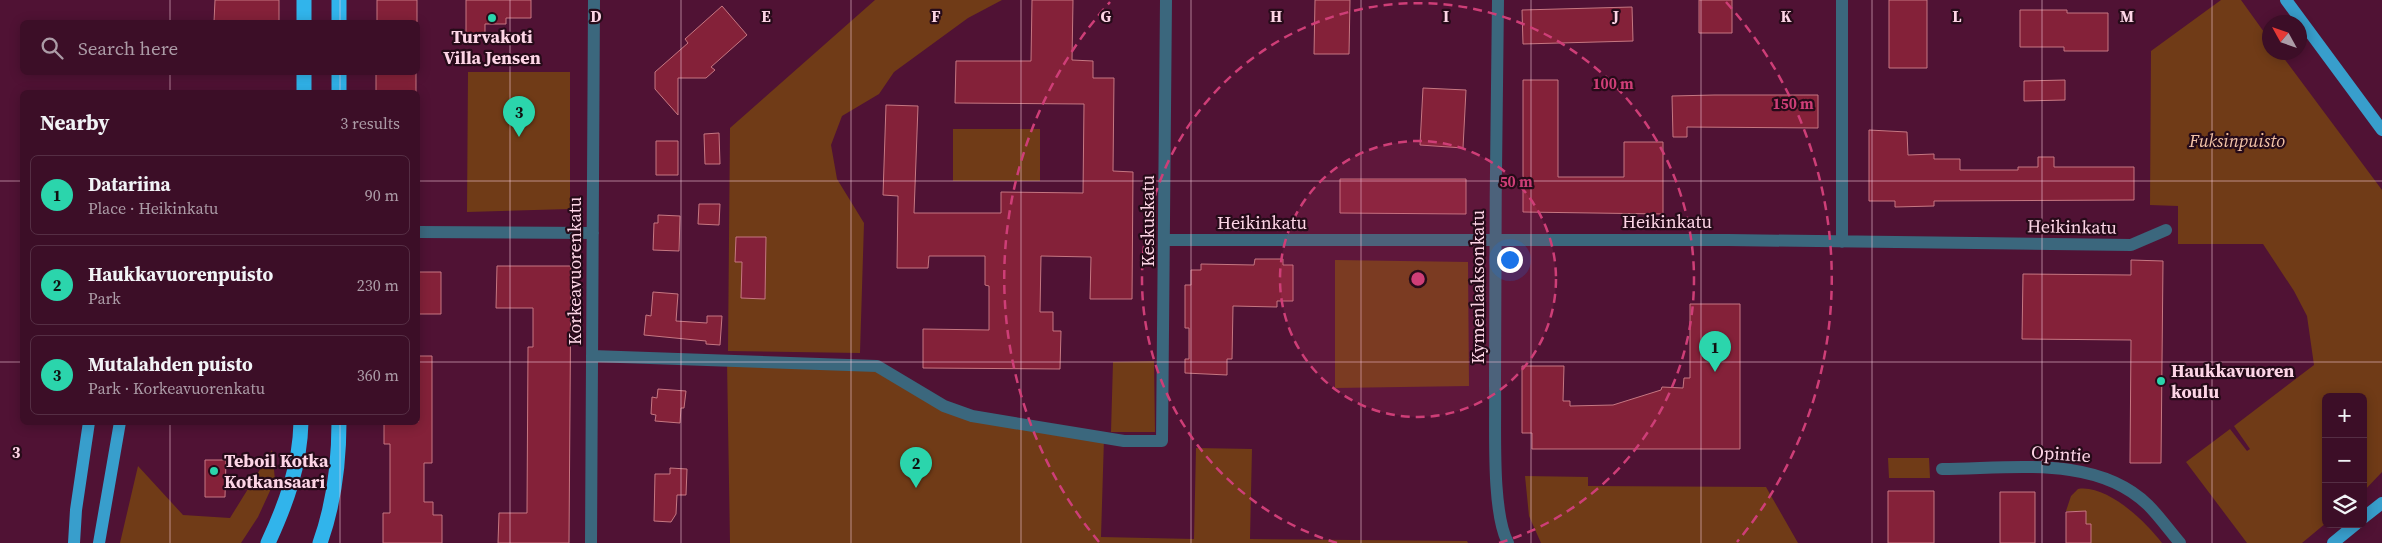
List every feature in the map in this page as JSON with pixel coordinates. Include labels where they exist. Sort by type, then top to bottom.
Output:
[{"type":"highway","points":[[304,0],[304,20]]},
{"type":"highway","points":[[339,0],[339,20]]},
{"type":"highway","points":[[304,75],[304,90]]},
{"type":"highway","points":[[339,75],[339,90]]},
{"type":"highway","points":[[268,543],[286,503],[300,450],[301,425]]},
{"type":"highway","points":[[320,543],[332,501],[339,459],[339,425]]},
{"type":"main road","points":[[2286,0],[2382,130]]},
{"type":"main road","points":[[74,543],[76,510],[89,425]]},
{"type":"main road","points":[[98,543],[119,425]]},
{"type":"main road","points":[[2367,515],[2382,503]]},
{"type":"main road","points":[[2333,543],[2351,528]]},
{"type":"street","name":"Korkeavuorenkatu","points":[[590,543],[594,0]]},
{"type":"street","name":"Keskuskatu","points":[[592,356],[877,366],[944,406],[972,416],[1124,441],[1162,441],[1166,0]]},
{"type":"street","name":"Kymenlaaksonkatu","points":[[1498,0],[1495,240],[1496,464],[1503,534],[1508,543]]},
{"type":"street","points":[[1842,0],[1842,242]]},
{"type":"street","name":"Heikinkatu","points":[[1165,240],[1495,240],[2131,245],[2166,230]]},
{"type":"street","points":[[420,232],[593,233]]},
{"type":"street","name":"Opintie","points":[[1942,469],[2059,468],[2082,470],[2098,474],[2133,493],[2147,504],[2180,543]]},
{"type":"green space","points":[[875,0],[1002,0],[968,18],[894,72],[879,94],[842,116],[831,145],[837,179],[864,223],[860,353],[728,351],[730,128]]},
{"type":"green space","name":"Fuksinpuisto","points":[[2221,0],[2241,0],[2262,29],[2262,60],[2285,60],[2382,190],[2382,472],[2367,488],[2367,393],[2322,393],[2322,526],[2302,543],[2247,543],[2186,462],[2230,429],[2247,451],[2250,449],[2234,426],[2314,365],[2307,316],[2294,291],[2263,244],[2178,244],[2178,206],[2150,205],[2151,51]]},
{"type":"green space","points":[[468,72],[570,72],[570,209],[467,212]]},
{"type":"green space","points":[[953,129],[1040,129],[1040,181],[953,181]]},
{"type":"green space","points":[[1335,260],[1468,262],[1469,386],[1335,388]]},
{"type":"green space","points":[[727,361],[877,366],[972,416],[1104,438],[1101,537],[1194,539],[1196,448],[1252,449],[1250,539],[1467,541],[1468,543],[730,543]]},
{"type":"green space","points":[[1154,361],[1155,432],[1111,432],[1113,362]]},
{"type":"green space","points":[[272,450],[275,480],[258,517],[241,543],[120,543],[138,466],[183,515],[230,518]]},
{"type":"green space","points":[[1888,458],[1929,458],[1930,478],[1889,478]]},
{"type":"green space","points":[[1525,476],[1588,477],[1588,486],[1766,487],[1798,543],[1541,543],[1529,516]]},
{"type":"green space","points":[[2078,489],[2101,492],[2113,498],[2136,515],[2162,543],[2091,543],[2091,524],[2086,524],[2085,512],[2066,511],[2071,496]]},
{"type":"building","points":[[215,0],[279,0],[279,20],[214,20]]},
{"type":"building","points":[[377,0],[417,0],[417,20],[377,20]]},
{"type":"building","name":"Turvakoti Villa Jensen","points":[[466,0],[531,0],[531,18],[506,18],[506,24],[485,24],[485,36],[466,35]]},
{"type":"building","points":[[1032,0],[1073,0],[1072,60],[1093,61],[1093,78],[1114,78],[1113,171],[1133,172],[1132,299],[1090,299],[1091,257],[1041,256],[1040,312],[1053,312],[1053,331],[1061,331],[1060,369],[923,368],[923,329],[989,330],[989,286],[985,285],[985,256],[929,256],[928,268],[897,268],[898,196],[883,195],[886,105],[918,106],[914,213],[1001,213],[1001,192],[1083,193],[1084,104],[955,103],[956,61],[1031,61]]},
{"type":"building","points":[[1315,0],[1350,0],[1349,54],[1314,54]]},
{"type":"building","points":[[1699,0],[1732,0],[1732,33],[1699,33]]},
{"type":"building","points":[[1889,0],[1927,0],[1927,68],[1889,68]]},
{"type":"building","points":[[722,6],[747,35],[711,67],[715,70],[706,78],[678,78],[678,115],[655,89],[655,72],[688,43],[685,39]]},
{"type":"building","points":[[1632,7],[1633,41],[1523,44],[1522,10]]},
{"type":"building","points":[[2020,10],[2067,10],[2067,13],[2108,13],[2108,51],[2064,51],[2064,47],[2020,47]]},
{"type":"building","points":[[376,75],[416,75],[416,90],[376,90]]},
{"type":"building","points":[[1523,80],[1558,80],[1558,177],[1624,177],[1624,142],[1663,142],[1663,214],[1523,212]]},
{"type":"building","points":[[2065,80],[2065,100],[2024,101],[2024,81]]},
{"type":"building","points":[[1423,88],[1466,90],[1463,148],[1420,145]]},
{"type":"building","points":[[1818,95],[1818,128],[1687,127],[1687,137],[1673,137],[1672,96]]},
{"type":"building","points":[[1869,130],[1907,132],[1908,155],[1934,154],[1934,159],[1960,159],[1960,170],[2018,170],[2018,167],[2038,167],[2038,157],[2054,157],[2054,167],[2134,167],[2134,200],[1934,201],[1934,206],[1895,207],[1895,201],[1869,201]]},
{"type":"building","points":[[719,133],[720,164],[705,164],[704,134]]},
{"type":"building","points":[[656,141],[678,141],[678,175],[656,175]]},
{"type":"building","points":[[1340,179],[1466,179],[1466,214],[1340,213]]},
{"type":"building","points":[[699,204],[720,204],[719,225],[698,224]]},
{"type":"building","points":[[658,215],[680,216],[679,251],[653,250],[654,223],[658,223]]},
{"type":"building","points":[[736,237],[766,237],[765,299],[741,298],[742,262],[735,262]]},
{"type":"building","points":[[1255,259],[1283,259],[1283,265],[1293,265],[1293,301],[1277,301],[1277,307],[1233,306],[1232,359],[1227,359],[1227,375],[1185,373],[1185,359],[1189,359],[1189,328],[1185,328],[1185,285],[1191,285],[1191,270],[1201,270],[1201,264],[1254,265]]},
{"type":"building","points":[[2131,260],[2163,261],[2161,463],[2130,463],[2131,340],[2022,339],[2023,274],[2131,275]]},
{"type":"building","points":[[497,266],[571,266],[569,543],[498,543],[499,513],[527,513],[528,347],[533,347],[533,308],[496,308]]},
{"type":"building","points":[[420,272],[441,272],[441,314],[420,314]]},
{"type":"building","points":[[653,292],[678,294],[676,321],[707,323],[707,316],[722,316],[720,345],[706,344],[706,341],[644,335],[646,315],[651,316]]},
{"type":"building","points":[[1690,304],[1740,304],[1740,449],[1532,449],[1532,433],[1522,433],[1522,366],[1564,366],[1563,401],[1570,401],[1570,406],[1613,405],[1661,390],[1662,387],[1683,388],[1684,378],[1690,378]]},
{"type":"building","points":[[420,356],[432,356],[432,463],[424,463],[424,502],[433,502],[433,515],[442,515],[442,543],[383,543],[383,513],[390,513],[390,444],[384,444],[384,425],[420,425]]},
{"type":"building","points":[[658,389],[686,391],[684,408],[681,408],[680,423],[655,421],[656,415],[651,414],[652,397],[657,398]]},
{"type":"building","points":[[205,460],[226,460],[225,497],[205,497]]},
{"type":"building","points":[[670,468],[687,469],[686,495],[677,495],[676,514],[671,522],[654,521],[655,474],[670,474]]},
{"type":"building","points":[[1888,491],[1934,491],[1934,543],[1888,543]]},
{"type":"building","points":[[2000,492],[2035,492],[2035,543],[2000,543]]},
{"type":"building","points":[[2086,511],[2086,524],[2091,524],[2091,543],[2066,543],[2066,512]]},
{"type":"place","name":"Turvakoti Villa Jensen","points":[[492,18]]},
{"type":"place","name":"Mutalahden puisto","points":[[519,137]]},
{"type":"place","name":"Datariina","points":[[1715,372]]},
{"type":"place","name":"Haukkavuoren koulu","points":[[2161,381]]},
{"type":"place","name":"Teboil Kotka Kotkansaari","points":[[214,471]]},
{"type":"place","name":"Haukkavuorenpuisto","points":[[916,488]]}]
